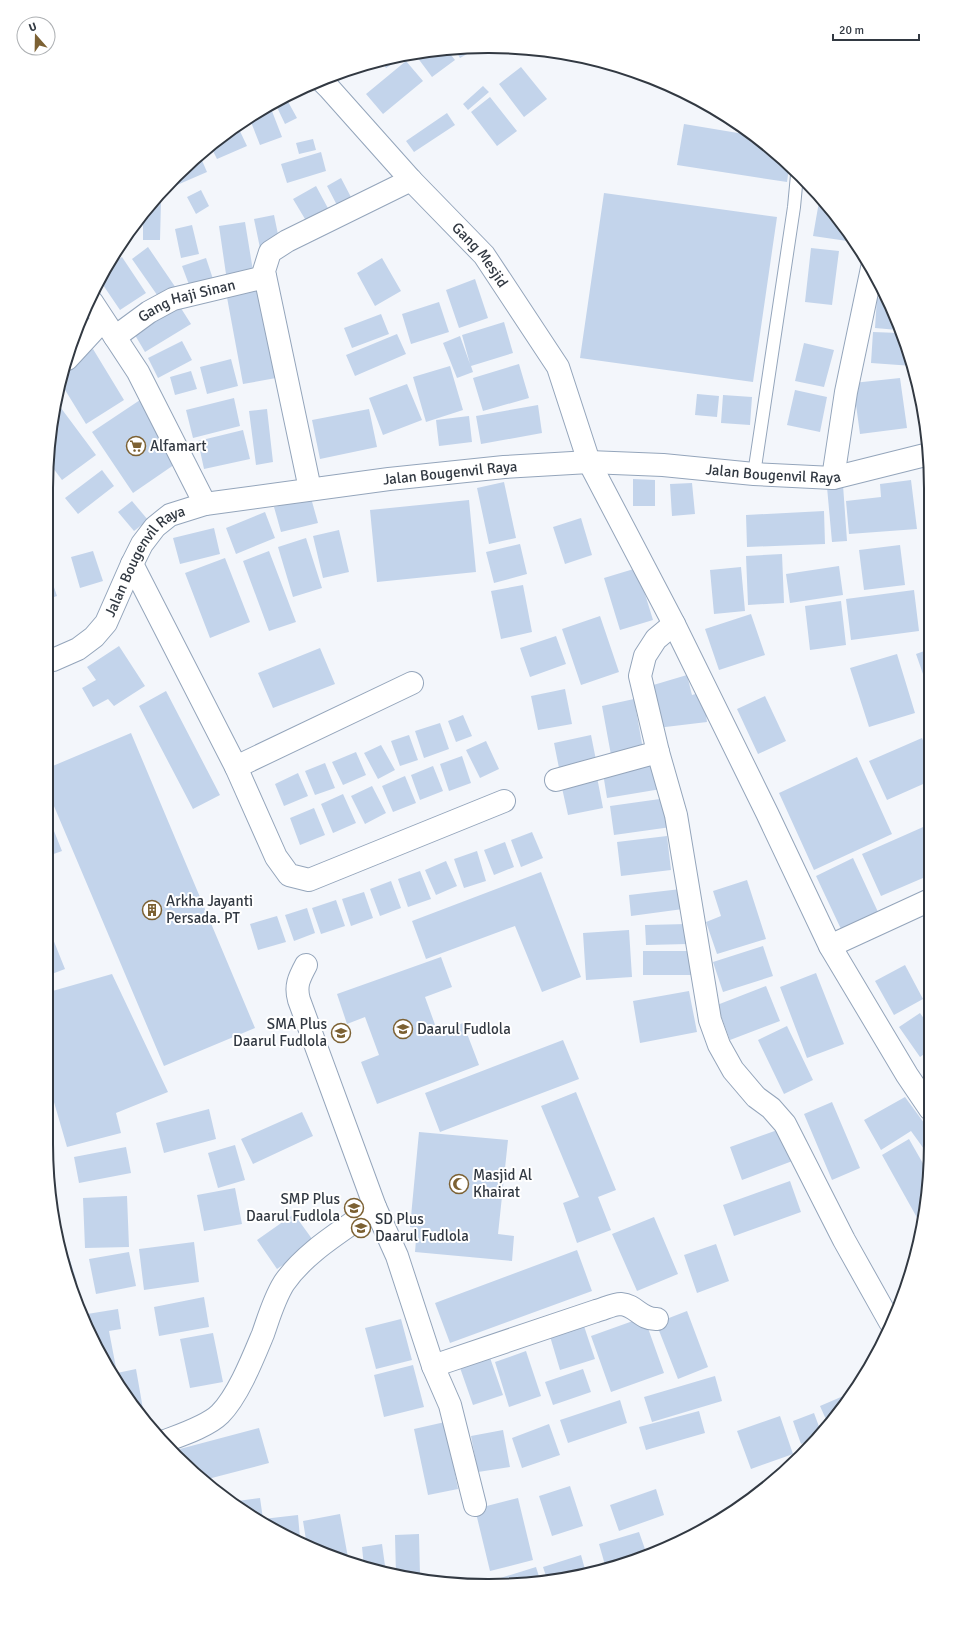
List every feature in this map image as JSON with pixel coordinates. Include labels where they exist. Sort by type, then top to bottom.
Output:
[{"type":"street","name":"Gang Mesjid","points":[[326,85],[411,180],[484,255],[558,367],[589,462],[674,624],[767,813],[830,946],[907,1075],[924,1100]]},
{"type":"street","points":[[310,489],[264,271],[270,252],[287,241],[411,180]]},
{"type":"street","name":"Gang Haji Sinan","points":[[115,337],[149,312],[173,299],[266,277]]},
{"type":"street","points":[[832,478],[846,392],[870,278]]},
{"type":"street","points":[[80,338],[97,311],[138,372],[205,504]]},
{"type":"street","name":"Jalan Bougenvil Raya","points":[[53,660],[78,649],[94,637],[106,623],[142,544],[155,527],[170,515],[205,504],[310,489],[504,467],[589,462],[662,465],[754,474],[832,478],[923,456]]},
{"type":"street","points":[[132,564],[236,767],[276,857],[288,875],[309,880],[504,801]]},
{"type":"street","points":[[674,624],[656,639],[645,656],[640,676],[658,752],[676,815],[710,1020],[719,1044],[733,1070],[751,1092],[772,1108],[785,1124],[840,1234],[887,1318]]},
{"type":"street","points":[[236,767],[412,682]]},
{"type":"street","points":[[556,780],[658,752]]},
{"type":"street","points":[[830,946],[924,903]]},
{"type":"street","points":[[306,965],[300,976],[296,990],[299,1000],[375,1207],[397,1256],[433,1366],[450,1405],[475,1505]]},
{"type":"street","points":[[170,1440],[197,1428],[220,1415],[237,1391],[262,1335],[276,1297],[284,1283],[308,1256],[375,1207]]},
{"type":"street","points":[[433,1366],[620,1304],[629,1306],[649,1319],[657,1319]]},
{"type":"lane","points":[[754,474],[796,181]]},
{"type":"building","points":[[458,54],[467,54],[460,58]]},
{"type":"building","points":[[451,55],[455,60],[432,77],[418,59]]},
{"type":"building","points":[[406,61],[423,81],[383,114],[366,94]]},
{"type":"building","points":[[521,67],[547,99],[524,117],[499,84]]},
{"type":"building","points":[[483,86],[489,92],[468,110],[463,104]]},
{"type":"building","points":[[490,97],[517,131],[497,146],[471,112]]},
{"type":"building","points":[[288,102],[297,118],[285,124],[277,108]]},
{"type":"building","points":[[272,111],[282,137],[260,145],[251,123]]},
{"type":"building","points":[[447,113],[455,125],[414,152],[406,141]]},
{"type":"building","points":[[684,124],[740,133],[776,161],[788,173],[787,182],[677,165]]},
{"type":"building","points":[[240,131],[247,146],[217,159],[213,151]]},
{"type":"building","points":[[313,139],[316,150],[299,154],[296,143]]},
{"type":"building","points":[[321,152],[326,171],[287,183],[281,164]]},
{"type":"building","points":[[202,160],[207,172],[177,185]]},
{"type":"building","points":[[341,178],[353,201],[339,209],[327,186]]},
{"type":"building","points":[[316,186],[330,212],[308,224],[293,199]]},
{"type":"building","points":[[201,190],[209,206],[196,214],[187,197]]},
{"type":"building","points":[[604,193],[777,217],[753,382],[580,358]]},
{"type":"building","points":[[161,201],[160,240],[143,240],[143,223]]},
{"type":"building","points":[[819,204],[847,241],[813,236]]},
{"type":"building","points":[[274,215],[280,244],[260,248],[254,219]]},
{"type":"building","points":[[245,222],[254,277],[227,281],[219,226]]},
{"type":"building","points":[[192,225],[199,254],[181,258],[175,229]]},
{"type":"building","points":[[148,247],[178,291],[162,302],[132,259]]},
{"type":"building","points":[[811,248],[839,251],[832,305],[805,302]]},
{"type":"building","points":[[122,257],[146,293],[120,310],[103,286],[118,260]]},
{"type":"building","points":[[206,258],[214,282],[191,290],[182,266]]},
{"type":"building","points":[[382,258],[401,291],[375,306],[357,273]]},
{"type":"building","points":[[475,279],[488,318],[459,328],[446,290]]},
{"type":"building","points":[[258,286],[276,378],[243,384],[226,292]]},
{"type":"building","points":[[877,298],[880,298],[894,330],[875,328]]},
{"type":"building","points":[[177,302],[191,324],[145,352],[132,330]]},
{"type":"building","points":[[439,302],[449,332],[411,344],[402,314]]},
{"type":"building","points":[[381,314],[389,334],[352,348],[344,328]]},
{"type":"building","points":[[504,322],[513,353],[471,366],[473,372],[457,378],[443,343],[460,336],[470,364],[462,335]]},
{"type":"building","points":[[873,332],[895,333],[906,365],[871,363]]},
{"type":"building","points":[[397,334],[406,354],[355,376],[346,355]]},
{"type":"building","points":[[182,341],[192,360],[158,378],[148,358]]},
{"type":"building","points":[[804,343],[834,350],[824,387],[795,381]]},
{"type":"building","points":[[93,349],[124,400],[86,424],[65,389],[72,362]]},
{"type":"building","points":[[231,359],[238,386],[207,394],[200,367]]},
{"type":"building","points":[[519,364],[529,398],[483,411],[473,378]]},
{"type":"building","points":[[450,366],[463,410],[426,422],[413,377]]},
{"type":"building","points":[[191,371],[197,389],[175,395],[170,377]]},
{"type":"building","points":[[900,378],[907,428],[860,434],[853,383]]},
{"type":"building","points":[[407,384],[422,420],[383,435],[369,398]]},
{"type":"building","points":[[795,390],[827,397],[820,432],[787,425]]},
{"type":"building","points":[[697,394],[719,396],[717,417],[695,415]]},
{"type":"building","points":[[723,395],[752,397],[750,425],[721,423]]},
{"type":"building","points":[[234,398],[240,426],[193,438],[186,410]]},
{"type":"building","name":"Alfamart","points":[[140,400],[181,460],[133,493],[92,432]]},
{"type":"building","points":[[538,405],[542,433],[481,444],[476,416]]},
{"type":"building","points":[[61,407],[96,455],[62,480],[54,469]]},
{"type":"building","points":[[267,409],[273,462],[256,465],[249,411]]},
{"type":"building","points":[[369,409],[377,447],[320,459],[312,420]]},
{"type":"building","points":[[469,416],[472,442],[439,446],[436,420]]},
{"type":"building","points":[[243,430],[250,459],[204,469],[198,441]]},
{"type":"building","points":[[102,470],[114,486],[78,514],[65,498]]},
{"type":"building","points":[[633,479],[655,480],[655,506],[633,506]]},
{"type":"building","points":[[911,480],[917,529],[849,534],[846,501],[881,497],[880,484]]},
{"type":"building","points":[[504,482],[516,538],[489,544],[477,488]]},
{"type":"building","points":[[692,483],[695,514],[672,516],[670,484]]},
{"type":"building","points":[[843,485],[847,541],[832,542],[827,487]]},
{"type":"building","points":[[311,498],[318,523],[281,532],[274,507]]},
{"type":"building","points":[[469,500],[476,572],[377,582],[370,510]]},
{"type":"building","points":[[132,501],[148,520],[134,531],[118,512]]},
{"type":"building","points":[[824,511],[825,544],[747,547],[746,515]]},
{"type":"building","points":[[265,512],[275,538],[236,554],[226,528]]},
{"type":"building","points":[[581,518],[592,555],[565,564],[553,527]]},
{"type":"building","points":[[214,528],[220,554],[180,564],[173,538]]},
{"type":"building","points":[[339,530],[349,572],[323,578],[313,536]]},
{"type":"building","points":[[306,538],[322,588],[293,597],[278,547]]},
{"type":"building","points":[[520,544],[527,574],[494,583],[486,552]]},
{"type":"building","points":[[900,545],[905,585],[864,590],[859,550]]},
{"type":"building","points":[[93,551],[103,581],[80,588],[71,557]]},
{"type":"building","points":[[269,551],[296,622],[269,631],[243,561]]},
{"type":"building","points":[[782,554],[784,603],[748,605],[746,556]]},
{"type":"building","points":[[225,558],[250,622],[210,638],[185,573]]},
{"type":"building","points":[[839,566],[843,595],[790,603],[786,574]]},
{"type":"building","points":[[741,567],[745,611],[714,614],[710,570]]},
{"type":"building","points":[[637,568],[653,620],[620,630],[604,578]]},
{"type":"building","points":[[53,584],[57,596],[53,597]]},
{"type":"building","points":[[523,585],[532,632],[501,639],[491,591]]},
{"type":"building","points":[[914,590],[919,631],[851,640],[846,599]]},
{"type":"building","points":[[841,601],[846,645],[810,650],[805,606]]},
{"type":"building","points":[[751,614],[765,655],[719,670],[705,629]]},
{"type":"building","points":[[600,616],[619,672],[581,685],[562,629]]},
{"type":"building","points":[[556,636],[566,664],[530,677],[520,648]]},
{"type":"building","points":[[119,646],[145,686],[114,706],[108,699],[93,707],[82,688],[96,680],[87,667]]},
{"type":"building","points":[[320,648],[335,684],[273,708],[258,673]]},
{"type":"building","points":[[924,651],[924,677],[916,654]]},
{"type":"building","points":[[897,654],[915,713],[869,727],[850,668]]},
{"type":"building","points":[[687,675],[692,695],[703,692],[707,722],[657,728],[650,686]]},
{"type":"building","points":[[565,689],[572,724],[538,730],[531,696]]},
{"type":"building","points":[[166,691],[220,795],[193,809],[139,706]]},
{"type":"building","points":[[765,696],[786,741],[758,754],[737,709]]},
{"type":"building","points":[[634,699],[643,749],[611,755],[602,706]]},
{"type":"building","points":[[463,715],[472,736],[456,742],[448,721]]},
{"type":"building","points":[[440,723],[449,749],[424,758],[415,731]]},
{"type":"building","name":"Arkha Jayanti Persada. PT","points":[[131,733],[255,1028],[164,1066],[53,804],[53,766]]},
{"type":"building","points":[[409,735],[418,760],[400,766],[391,741]]},
{"type":"building","points":[[591,735],[597,765],[560,773],[554,743]]},
{"type":"building","points":[[922,738],[924,743],[924,784],[887,800],[869,761]]},
{"type":"building","points":[[486,741],[499,769],[480,778],[466,750]]},
{"type":"building","points":[[381,745],[395,770],[378,779],[364,753]]},
{"type":"building","points":[[356,752],[366,775],[343,785],[332,762]]},
{"type":"building","points":[[462,756],[471,783],[449,791],[440,764]]},
{"type":"building","points":[[857,757],[892,834],[814,870],[779,793]]},
{"type":"building","points":[[656,758],[661,789],[607,798],[602,767]]},
{"type":"building","points":[[325,763],[335,788],[315,795],[305,771]]},
{"type":"building","points":[[433,766],[443,791],[420,800],[411,775]]},
{"type":"building","points":[[596,772],[603,808],[568,815],[560,779]]},
{"type":"building","points":[[298,773],[308,796],[284,806],[275,784]]},
{"type":"building","points":[[405,776],[416,803],[393,812],[382,786]]},
{"type":"building","points":[[372,786],[386,813],[365,824],[351,796]]},
{"type":"building","points":[[343,794],[356,823],[333,833],[321,804]]},
{"type":"building","points":[[667,798],[671,827],[614,835],[610,806]]},
{"type":"building","points":[[314,808],[325,835],[300,845],[290,818]]},
{"type":"building","points":[[924,827],[924,878],[881,896],[862,854]]},
{"type":"building","points":[[53,828],[62,851],[53,854]]},
{"type":"building","points":[[532,832],[543,858],[521,867],[511,840]]},
{"type":"building","points":[[667,836],[671,870],[621,876],[617,842]]},
{"type":"building","points":[[505,842],[514,867],[494,875],[484,850]]},
{"type":"building","points":[[477,851],[486,881],[464,888],[454,859]]},
{"type":"building","points":[[853,858],[878,912],[841,929],[816,876]]},
{"type":"building","points":[[446,861],[457,886],[436,895],[425,870]]},
{"type":"building","points":[[420,871],[431,899],[408,907],[398,879]]},
{"type":"building","points":[[541,872],[581,977],[542,992],[515,926],[426,959],[412,921]]},
{"type":"building","points":[[747,880],[766,939],[717,954],[706,922],[721,916],[713,891]]},
{"type":"building","points":[[391,881],[401,908],[380,916],[370,889]]},
{"type":"building","points":[[681,889],[683,909],[631,916],[629,895]]},
{"type":"building","points":[[364,892],[373,918],[351,926],[342,899]]},
{"type":"building","points":[[336,900],[345,926],[321,934],[312,908]]},
{"type":"building","points":[[307,908],[315,933],[294,941],[285,915]]},
{"type":"building","points":[[277,916],[286,942],[258,950],[250,924]]},
{"type":"building","points":[[687,924],[688,944],[646,945],[645,925]]},
{"type":"building","points":[[629,930],[632,977],[586,980],[583,933]]},
{"type":"building","points":[[53,939],[65,969],[53,974]]},
{"type":"building","points":[[763,946],[773,976],[723,992],[713,962]]},
{"type":"building","points":[[643,951],[692,951],[691,975],[643,975]]},
{"type":"building","name":"Daarul Fudlola","points":[[441,957],[452,987],[425,997],[438,1033],[463,1023],[479,1065],[377,1104],[361,1062],[379,1055],[365,1017],[347,1024],[337,994]]},
{"type":"building","points":[[905,965],[923,999],[894,1015],[875,981]]},
{"type":"building","points":[[816,973],[844,1044],[807,1058],[780,987]]},
{"type":"building","points":[[112,974],[168,1092],[116,1113],[121,1133],[67,1147],[53,1099],[53,991]]},
{"type":"building","points":[[766,986],[780,1021],[730,1040],[717,1005]]},
{"type":"building","points":[[689,991],[697,1032],[640,1043],[633,1001]]},
{"type":"building","points":[[920,1013],[924,1019],[924,1054],[920,1057],[899,1027]]},
{"type":"building","points":[[787,1026],[813,1080],[784,1094],[758,1040]]},
{"type":"building","points":[[563,1040],[579,1079],[440,1132],[425,1093]]},
{"type":"building","points":[[576,1092],[616,1190],[598,1197],[611,1230],[577,1243],[563,1203],[579,1197],[541,1106]]},
{"type":"building","points":[[905,1097],[924,1123],[924,1149],[911,1131],[881,1150],[864,1120]]},
{"type":"building","points":[[832,1102],[860,1168],[832,1180],[804,1114]]},
{"type":"building","points":[[209,1109],[216,1139],[164,1153],[156,1123]]},
{"type":"building","points":[[302,1112],[313,1136],[253,1164],[241,1139]]},
{"type":"building","points":[[783,1128],[795,1160],[742,1180],[730,1147]]},
{"type":"building","name":"Masjid Al Khairat","points":[[419,1132],[508,1140],[498,1234],[514,1236],[512,1261],[415,1252],[417,1228],[410,1227]]},
{"type":"building","points":[[909,1139],[923,1164],[917,1218],[882,1155]]},
{"type":"building","points":[[235,1145],[245,1180],[218,1188],[208,1153]]},
{"type":"building","points":[[126,1147],[131,1173],[79,1183],[74,1157]]},
{"type":"building","points":[[790,1181],[801,1212],[734,1236],[723,1205]]},
{"type":"building","points":[[235,1188],[242,1224],[204,1231],[197,1195]]},
{"type":"building","points":[[127,1196],[129,1247],[85,1248],[83,1198]]},
{"type":"building","points":[[294,1214],[315,1243],[277,1269],[257,1240]]},
{"type":"building","points":[[654,1217],[678,1274],[637,1291],[612,1234]]},
{"type":"building","points":[[194,1242],[199,1282],[144,1290],[139,1249]]},
{"type":"building","points":[[716,1244],[729,1281],[697,1293],[684,1255]]},
{"type":"building","points":[[66,1247],[77,1282],[76,1282]]},
{"type":"building","points":[[577,1250],[592,1291],[450,1343],[435,1303]]},
{"type":"building","points":[[129,1252],[136,1286],[96,1294],[89,1259]]},
{"type":"building","points":[[204,1297],[209,1327],[159,1336],[154,1307]]},
{"type":"building","points":[[118,1309],[121,1329],[109,1331],[116,1370],[98,1336],[88,1314]]},
{"type":"building","points":[[687,1311],[708,1367],[678,1379],[656,1323]]},
{"type":"building","points":[[644,1317],[664,1373],[611,1392],[591,1336]]},
{"type":"building","points":[[401,1319],[412,1360],[376,1369],[365,1328]]},
{"type":"building","points":[[583,1323],[595,1359],[560,1370],[549,1333]]},
{"type":"building","points":[[213,1333],[223,1382],[190,1388],[180,1339]]},
{"type":"building","points":[[526,1351],[541,1396],[509,1407],[495,1362]]},
{"type":"building","points":[[488,1352],[503,1395],[473,1405],[458,1362]]},
{"type":"building","points":[[413,1365],[424,1407],[384,1417],[374,1375]]},
{"type":"building","points":[[136,1369],[143,1409],[118,1373]]},
{"type":"building","points":[[583,1369],[591,1392],[553,1405],[545,1382]]},
{"type":"building","points":[[715,1376],[722,1401],[652,1422],[644,1397]]},
{"type":"building","points":[[843,1396],[826,1419],[820,1406]]},
{"type":"building","points":[[620,1400],[627,1423],[568,1443],[560,1420]]},
{"type":"building","points":[[699,1411],[705,1433],[646,1450],[639,1427]]},
{"type":"building","points":[[814,1413],[819,1427],[804,1443],[801,1444],[793,1421]]},
{"type":"building","points":[[780,1416],[793,1454],[751,1469],[737,1431]]},
{"type":"building","points":[[445,1422],[458,1489],[428,1495],[414,1429]]},
{"type":"building","points":[[549,1424],[560,1455],[522,1468],[512,1438]]},
{"type":"building","points":[[259,1428],[269,1463],[210,1478],[179,1449]]},
{"type":"building","points":[[503,1430],[510,1467],[478,1472],[471,1436]]},
{"type":"building","points":[[570,1486],[583,1526],[552,1536],[539,1496]]},
{"type":"building","points":[[656,1489],[664,1515],[619,1531],[610,1505]]},
{"type":"building","points":[[260,1498],[263,1516],[247,1506],[240,1501]]},
{"type":"building","points":[[518,1498],[533,1560],[490,1571],[475,1509]]},
{"type":"building","points":[[340,1514],[348,1555],[306,1539],[303,1521]]},
{"type":"building","points":[[298,1515],[300,1536],[267,1519]]},
{"type":"building","points":[[639,1532],[645,1550],[604,1563],[599,1544]]},
{"type":"building","points":[[419,1534],[420,1573],[396,1569],[395,1535]]},
{"type":"building","points":[[382,1544],[385,1566],[363,1560],[362,1547]]},
{"type":"building","points":[[581,1555],[585,1568],[546,1575],[543,1567]]},
{"type":"building","points":[[536,1567],[539,1576],[517,1578],[498,1579]]},
{"type":"place","name":"Alfamart","points":[[136,446]]},
{"type":"place","name":"Arkha Jayanti Persada. PT","points":[[152,910]]},
{"type":"place","name":"Daarul Fudlola","points":[[403,1029]]},
{"type":"place","name":"SMA Plus Daarul Fudlola","points":[[341,1033]]},
{"type":"place","name":"Masjid Al Khairat","points":[[459,1184]]},
{"type":"place","name":"SMP Plus Daarul Fudlola","points":[[354,1208]]},
{"type":"place","name":"SD Plus Daarul Fudlola","points":[[361,1228]]}]
